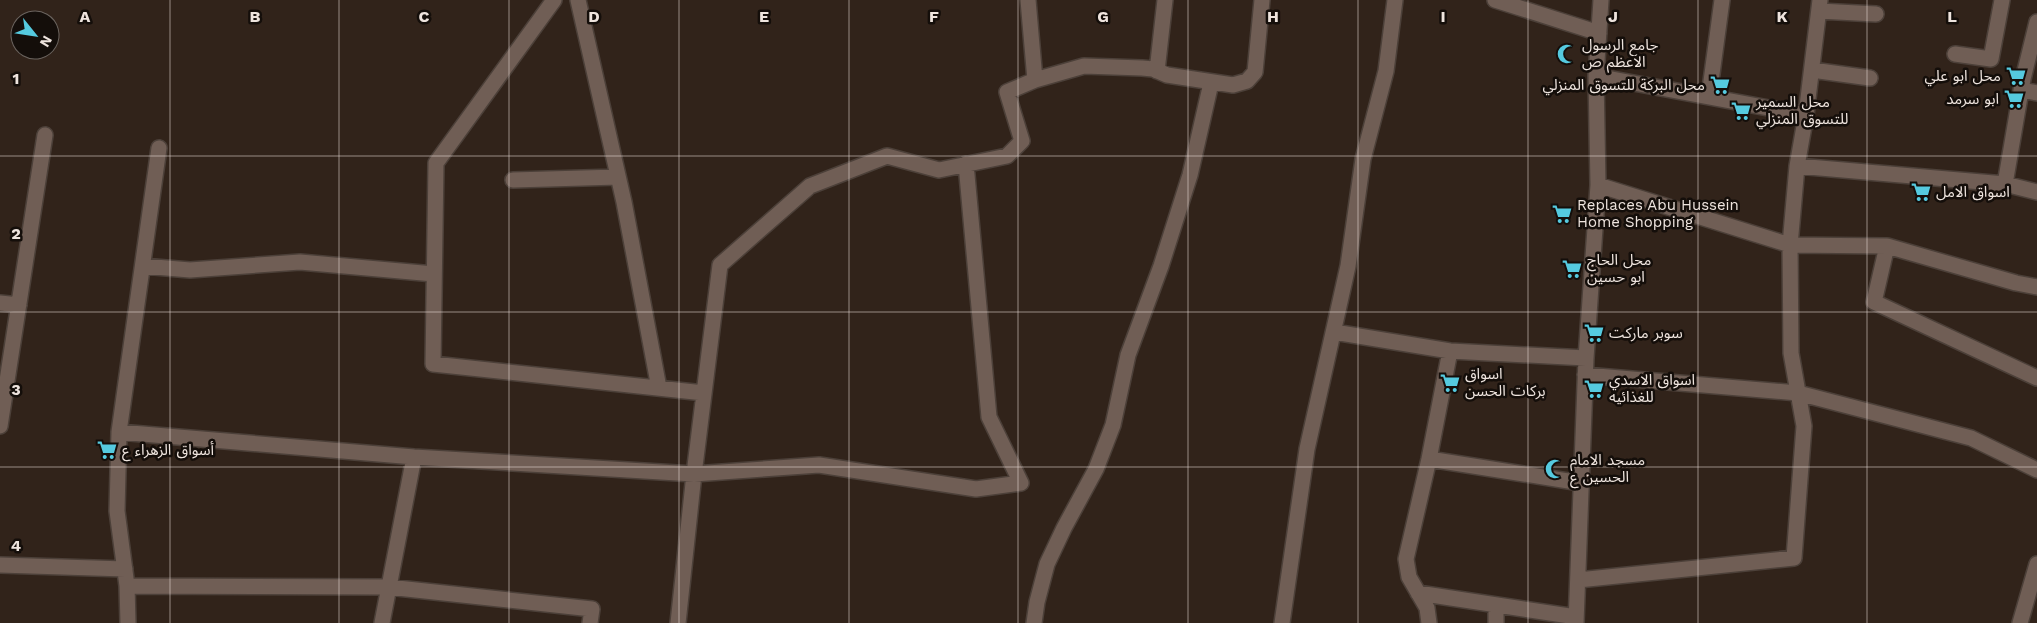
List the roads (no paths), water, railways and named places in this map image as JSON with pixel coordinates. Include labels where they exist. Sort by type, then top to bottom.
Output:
[{"type":"street","points":[[554,0],[436,163],[433,364],[704,393]]},
{"type":"street","points":[[578,0],[618,177],[659,388]]},
{"type":"street","points":[[1028,0],[1035,80]]},
{"type":"street","points":[[1157,71],[1165,0]]},
{"type":"street","points":[[678,623],[720,265],[810,186],[888,156],[939,170],[1007,156],[1022,141],[1007,92],[1035,80],[1084,66],[1142,68],[1167,75],[1211,82],[1240,84],[1247,81],[1255,72],[1262,0]]},
{"type":"street","points":[[1282,623],[1307,450],[1348,266],[1363,159],[1386,71],[1395,0]]},
{"type":"street","points":[[1495,0],[1599,33]]},
{"type":"street","points":[[1418,593],[1576,620],[1585,375],[1598,185],[1596,76],[1602,0]]},
{"type":"street","points":[[1710,96],[1722,0]]},
{"type":"street","points":[[1955,54],[1991,59],[2002,0]]},
{"type":"street","points":[[1578,580],[1794,558],[1804,426],[1791,353],[1790,245],[1798,166],[1820,6],[1876,14]]},
{"type":"street","points":[[2005,184],[2022,90],[2037,22]]},
{"type":"street","points":[[1812,70],[1870,78]]},
{"type":"street","points":[[1596,76],[1806,115]]},
{"type":"street","points":[[1034,623],[1037,602],[1047,564],[1106,448],[1113,425],[1128,355],[1161,266],[1190,175],[1211,82]]},
{"type":"street","points":[[2022,90],[2037,93]]},
{"type":"street","points":[[0,426],[45,134]]},
{"type":"street","points":[[128,623],[127,586],[118,511],[120,432],[160,148]]},
{"type":"street","points":[[120,432],[414,457],[694,474],[819,465],[976,489],[1021,483],[989,417],[966,164]]},
{"type":"street","points":[[1798,166],[2005,184],[2037,192]]},
{"type":"street","points":[[513,180],[618,177]]},
{"type":"street","points":[[1598,185],[1790,245],[1887,246],[2016,283],[2037,287]]},
{"type":"street","points":[[1887,246],[1874,302],[2037,378]]},
{"type":"street","points":[[143,266],[190,270],[300,262],[434,274]]},
{"type":"street","points":[[0,303],[18,305]]},
{"type":"street","points":[[1334,332],[1450,351],[1586,358]]},
{"type":"street","points":[[1429,623],[1427,608],[1409,577],[1406,559],[1429,459],[1450,351]]},
{"type":"street","points":[[1585,375],[1798,393],[1971,438],[2037,470]]},
{"type":"street","points":[[382,623],[414,457]]},
{"type":"street","points":[[1429,459],[1581,483]]},
{"type":"street","points":[[2020,623],[2037,564]]},
{"type":"street","points":[[0,565],[125,569]]},
{"type":"street","points":[[127,586],[388,587],[592,609],[590,623]]},
{"type":"street","points":[[1496,606],[1496,623]]},
{"type":"place","name":"جامع الرسول الاعظم ص","points":[[1567,54]]},
{"type":"place","name":"محل ابو علي","points":[[2016,76]]},
{"type":"place","name":"محل البركة للتسوق المنزلي","points":[[1720,85]]},
{"type":"place","name":"ابو سرمد","points":[[2014,99]]},
{"type":"place","name":"محل السمير للتسوق المنزلي","points":[[1741,111]]},
{"type":"place","name":"اسواق الامل","points":[[1921,192]]},
{"type":"place","name":"Replaces Abu Hussein Home Shopping","points":[[1562,214]]},
{"type":"place","name":"محل الحاج ابو حسين","points":[[1572,269]]},
{"type":"place","name":"سوبر ماركت","points":[[1594,333]]},
{"type":"place","name":"اسواق بركات الحسن","points":[[1450,383]]},
{"type":"place","name":"اسواق الاسدي للغذائيه","points":[[1594,389]]},
{"type":"place","name":"أسواق الزهراء ع","points":[[107,450]]},
{"type":"place","name":"مسجد الامام الحسين ع","points":[[1555,469]]}]
